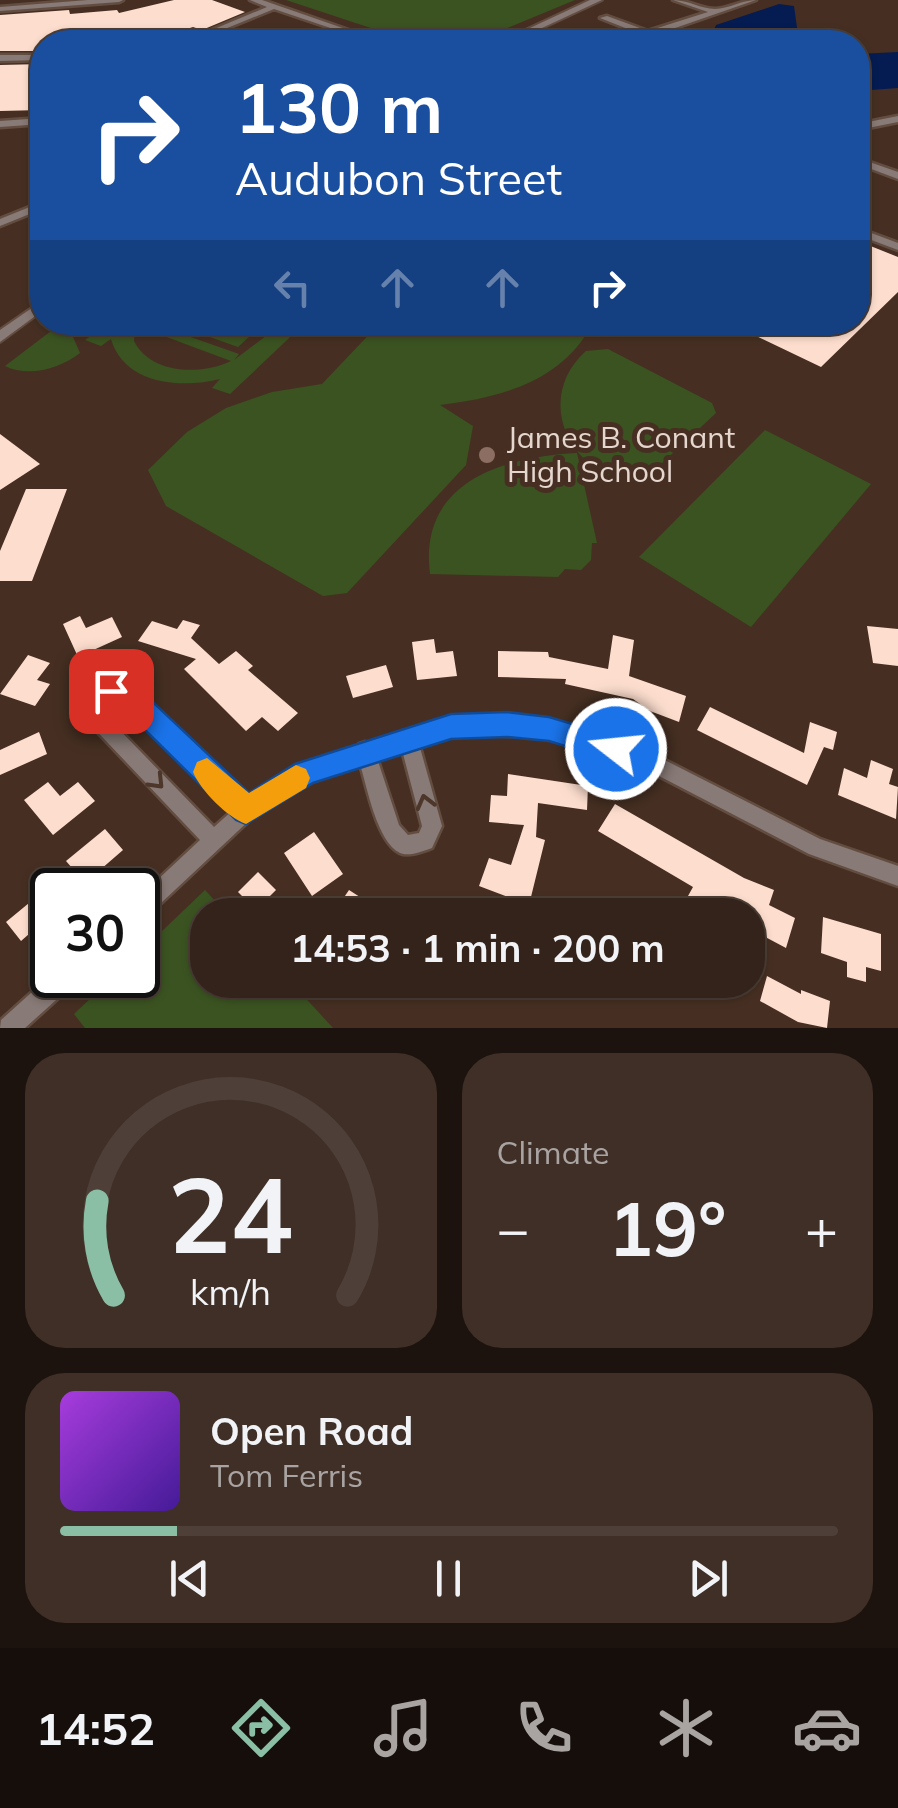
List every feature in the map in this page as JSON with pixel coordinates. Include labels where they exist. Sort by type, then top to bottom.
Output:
[{"type":"street","points":[[0,9],[119,0]]},
{"type":"street","points":[[254,0],[343,30]]},
{"type":"street","points":[[531,30],[597,0]]},
{"type":"street","points":[[677,0],[716,12]]},
{"type":"street","points":[[668,30],[752,0]]},
{"type":"street","points":[[216,30],[273,6]]},
{"type":"street","points":[[604,18],[629,30]]},
{"type":"street","points":[[0,58],[30,58]]},
{"type":"street","points":[[870,124],[898,118]]},
{"type":"street","points":[[0,124],[30,122]]},
{"type":"street","points":[[870,166],[898,176]]},
{"type":"street","points":[[0,224],[30,210]]},
{"type":"street","points":[[870,235],[898,247]]},
{"type":"street","points":[[0,337],[30,315]]},
{"type":"street","points":[[214,841],[95,718],[96,702],[111,691],[128,695],[246,810]]},
{"type":"street","points":[[160,890],[246,810],[305,773],[366,750],[451,726],[507,724],[549,729],[638,756],[816,847],[898,876]]},
{"type":"street","points":[[366,750],[391,832],[405,846],[424,842],[432,826],[408,738]]},
{"type":"street","points":[[9,1028],[42,998]]},
{"type":"green space","points":[[286,0],[575,0],[503,30],[377,30]]},
{"type":"green space","points":[[46,335],[72,335],[80,353],[44,370],[14,370],[5,366]]},
{"type":"green space","points":[[92,335],[135,335],[134,341],[152,360],[192,370],[231,361],[161,335],[185,335],[239,354],[234,360],[267,335],[292,335],[230,394],[212,388],[220,379],[188,383],[155,380],[128,366],[111,339],[101,346],[85,340]]},
{"type":"green space","points":[[204,335],[251,335],[238,347]]},
{"type":"green space","points":[[369,335],[585,335],[558,365],[522,386],[440,405],[473,426],[466,465],[347,593],[323,596],[166,506],[148,470],[187,432],[226,408],[272,392],[322,384]]},
{"type":"green space","points":[[608,349],[712,403],[716,413],[643,481],[618,478],[597,469],[568,436],[561,415],[562,393],[570,371],[586,351]]},
{"type":"green space","points":[[765,430],[871,484],[751,627],[639,557]]},
{"type":"green space","points":[[577,453],[597,543],[592,543],[591,560],[581,570],[565,569],[558,577],[430,574],[430,543],[437,517],[452,496],[495,469]]},
{"type":"green space","points":[[205,890],[212,898],[197,898]]},
{"type":"green space","points":[[190,904],[190,998],[306,998],[333,1028],[85,1028],[74,1014],[91,998],[160,998],[160,933]]},
{"type":"water","points":[[779,4],[794,6],[797,30],[714,30],[716,25]]},
{"type":"water","points":[[898,52],[898,88],[870,90],[870,53]]},
{"type":"building","points":[[174,0],[212,0],[245,12],[202,30],[30,30],[30,51],[0,51],[0,15],[69,10],[70,14],[117,10],[119,13]]},
{"type":"building","points":[[30,64],[30,110],[0,111],[0,65]]},
{"type":"building","points":[[870,246],[898,257],[898,292],[870,319]]},
{"type":"building","points":[[754,335],[854,335],[821,367]]},
{"type":"building","points":[[0,434],[40,464],[0,490]]},
{"type":"building","points":[[26,489],[67,489],[32,581],[0,581],[0,551]]},
{"type":"building","points":[[80,616],[86,628],[112,617],[122,637],[78,657],[63,624]]},
{"type":"building","points":[[183,620],[200,625],[191,638],[219,664],[236,651],[253,666],[248,670],[298,713],[278,731],[262,717],[246,731],[184,669],[196,659],[138,641],[152,621],[177,629]]},
{"type":"building","points":[[867,626],[898,629],[898,666],[873,663]]},
{"type":"building","points":[[613,635],[634,640],[629,676],[686,696],[679,722],[650,711],[633,699],[565,684],[566,679],[498,677],[498,651],[548,652],[549,657],[608,669]]},
{"type":"building","points":[[434,639],[436,653],[453,651],[457,676],[417,680],[412,642]]},
{"type":"building","points":[[28,655],[50,663],[37,680],[50,684],[35,706],[0,694]]},
{"type":"building","points":[[386,665],[393,687],[353,698],[346,676]]},
{"type":"building","points":[[710,707],[804,753],[810,722],[837,732],[833,750],[824,747],[807,785],[697,730]]},
{"type":"building","points":[[39,732],[47,754],[0,775],[0,750]]},
{"type":"building","points":[[871,760],[893,769],[889,784],[898,787],[896,819],[838,795],[844,768],[867,778]]},
{"type":"building","points":[[508,774],[588,786],[587,810],[538,803],[536,837],[545,840],[531,898],[511,898],[479,886],[489,858],[511,865],[524,825],[489,822],[491,795],[507,796]]},
{"type":"building","points":[[48,782],[60,796],[78,782],[95,801],[53,835],[24,800]]},
{"type":"building","points":[[615,804],[744,878],[774,890],[769,905],[795,918],[786,948],[765,937],[765,898],[691,898],[688,896],[693,887],[598,831]]},
{"type":"building","points":[[105,829],[123,850],[102,868],[72,868],[66,861]]},
{"type":"building","points":[[314,832],[343,874],[312,896],[284,853]]},
{"type":"building","points":[[258,872],[276,890],[268,898],[244,898],[238,892]]},
{"type":"building","points":[[349,890],[361,898],[344,898]]},
{"type":"building","points":[[30,904],[30,933],[21,941],[6,922]]},
{"type":"building","points":[[823,917],[881,934],[881,971],[866,967],[866,982],[847,977],[847,962],[821,953]]},
{"type":"building","points":[[767,976],[801,994],[801,990],[830,1001],[827,1028],[798,1022],[760,1001],[765,998]]},
{"type":"slow traffic","points":[[207,772],[246,810],[296,778]]},
{"type":"place","name":"James B. Conant High School","points":[[487,455]]},
{"type":"route","points":[[111,691],[128,695],[246,810],[305,773],[366,750],[451,726],[507,724],[549,729],[616,749]]}]
